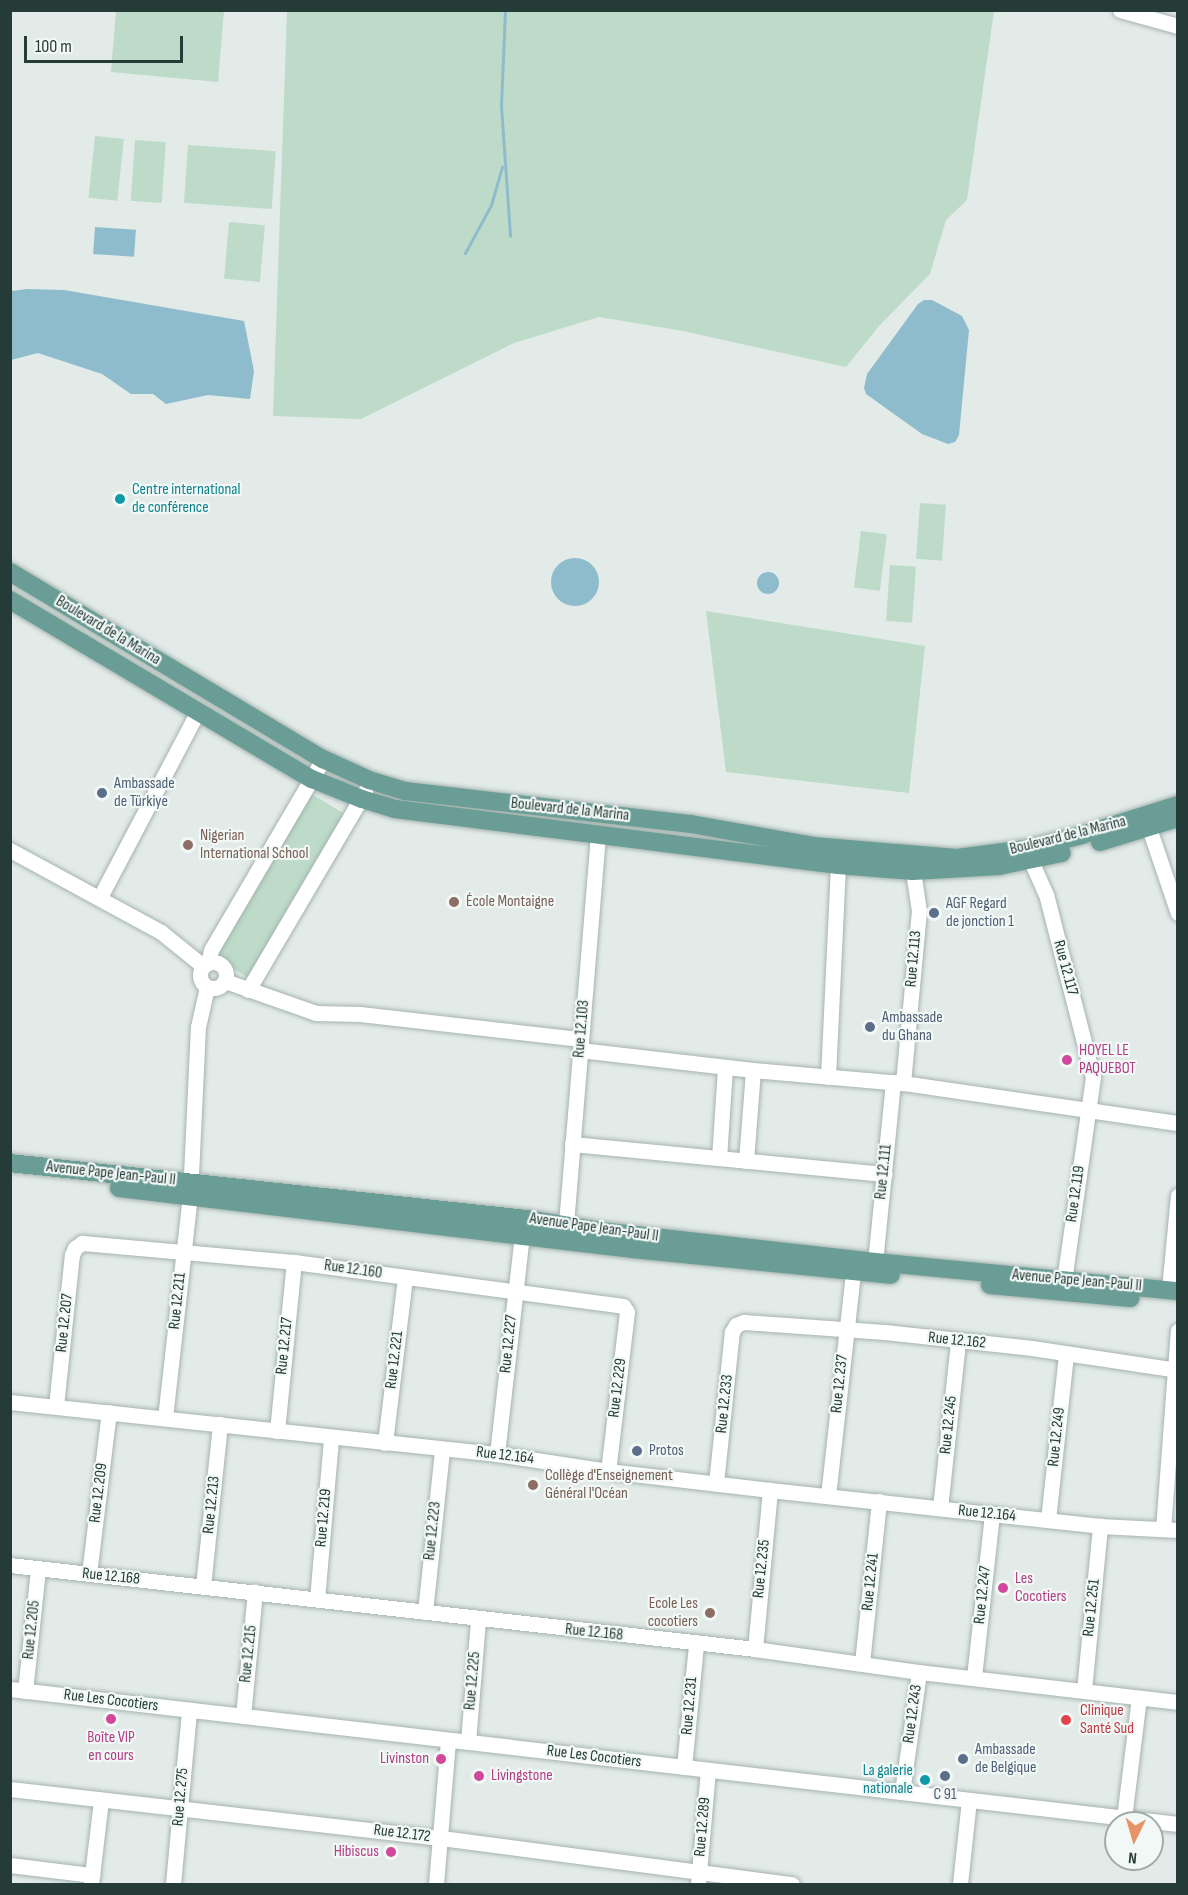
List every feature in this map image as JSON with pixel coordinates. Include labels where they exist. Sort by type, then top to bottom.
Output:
[{"type":"main road","name":"Boulevard de la Marina","points":[[10,572],[323,759],[369,780],[405,791],[691,824],[813,846],[957,858],[1026,849],[1082,835],[1178,805]]},
{"type":"main road","name":"Boulevard de la Marina","points":[[10,600],[312,778],[362,799],[430,816],[838,865],[913,871],[973,869],[1031,861],[1178,818]]},
{"type":"main road","name":"Avenue Pape Jean-Paul II","points":[[10,1163],[190,1190],[632,1249],[853,1272],[1175,1294]]},
{"type":"main road","name":"Avenue Pape Jean-Paul II","points":[[10,1174],[566,1224],[600,1231],[875,1262],[1064,1280],[1175,1294]]},
{"type":"street","points":[[1120,10],[1178,26]]},
{"type":"street","points":[[100,897],[198,711]]},
{"type":"street","points":[[225,981],[217,987],[207,987],[200,980],[211,950],[323,759]]},
{"type":"street","points":[[248,990],[340,831],[362,799],[369,780]]},
{"type":"street","points":[[1149,828],[1178,913]]},
{"type":"street","name":"Rue 12.103","points":[[566,1224],[598,835]]},
{"type":"street","points":[[10,850],[75,888],[100,897],[161,932],[206,964],[222,966],[225,981]]},
{"type":"street","name":"Rue 12.117","points":[[1031,861],[1046,894],[1094,1077]]},
{"type":"street","points":[[828,1077],[838,865]]},
{"type":"street","name":"Rue 12.113","points":[[898,1083],[919,911],[913,871]]},
{"type":"street","points":[[225,981],[315,1013],[360,1014],[725,1067],[898,1083],[1088,1108],[1178,1123]]},
{"type":"street","name":"Rue 12.211","points":[[165,1418],[190,1190],[198,1027],[207,987]]},
{"type":"street","points":[[719,1158],[725,1067]]},
{"type":"street","points":[[746,1161],[753,1070]]},
{"type":"street","name":"Rue 12.119","points":[[1064,1280],[1094,1077]]},
{"type":"street","name":"Rue 12.111","points":[[875,1262],[898,1083]]},
{"type":"street","points":[[572,1144],[885,1174]]},
{"type":"street","points":[[1175,1294],[1177,1205]]},
{"type":"street","name":"Rue 12.227","points":[[497,1454],[522,1234]]},
{"type":"street","name":"Rue 12.160","points":[[82,1243],[294,1262],[623,1306]]},
{"type":"street","name":"Rue 12.207","points":[[56,1406],[72,1255],[75,1248],[82,1243]]},
{"type":"street","name":"Rue 12.217","points":[[277,1431],[294,1262]]},
{"type":"street","name":"Rue 12.237","points":[[828,1496],[853,1272]]},
{"type":"street","name":"Rue 12.221","points":[[385,1443],[405,1277]]},
{"type":"street","name":"Rue 12.229","points":[[608,1471],[627,1312],[623,1306]]},
{"type":"street","name":"Rue 12.162","points":[[736,1325],[744,1322],[847,1328],[1176,1369]]},
{"type":"street","name":"Rue 12.233","points":[[716,1483],[732,1332],[736,1325]]},
{"type":"street","points":[[1170,1529],[1178,1331]]},
{"type":"street","name":"Rue 12.245","points":[[940,1508],[958,1342]]},
{"type":"street","name":"Rue 12.249","points":[[1048,1520],[1066,1354]]},
{"type":"street","name":"Rue 12.164","points":[[10,1402],[442,1450],[497,1454],[608,1471],[879,1502],[1100,1526],[1170,1529]]},
{"type":"street","name":"Rue 12.209","points":[[89,1574],[110,1412]]},
{"type":"street","name":"Rue 12.213","points":[[203,1586],[220,1424]]},
{"type":"street","name":"Rue 12.219","points":[[317,1599],[331,1438]]},
{"type":"street","name":"Rue 12.223","points":[[425,1612],[442,1450]]},
{"type":"street","name":"Rue 12.235","points":[[754,1649],[770,1490]]},
{"type":"street","name":"Rue 12.241","points":[[862,1663],[879,1502]]},
{"type":"street","name":"Rue 12.247","points":[[974,1677],[992,1514]]},
{"type":"street","name":"Rue 12.251","points":[[1084,1690],[1100,1526]]},
{"type":"street","name":"Rue 12.168","points":[[10,1565],[317,1599],[478,1620],[754,1649],[919,1672],[1178,1702]]},
{"type":"street","name":"Rue 12.205","points":[[18,1690],[38,1569]]},
{"type":"street","name":"Rue 12.215","points":[[243,1716],[255,1592]]},
{"type":"street","name":"Rue 12.225","points":[[468,1742],[478,1620]]},
{"type":"street","name":"Rue 12.231","points":[[684,1767],[696,1644]]},
{"type":"street","name":"Rue 12.243","points":[[902,1792],[919,1672]]},
{"type":"street","name":"Rue Les Cocotiers","points":[[18,1690],[1104,1816]]},
{"type":"street","points":[[1125,1811],[1139,1698]]},
{"type":"street","name":"Rue 12.275","points":[[177,1884],[180,1808],[189,1710]]},
{"type":"street","points":[[436,1884],[448,1740]]},
{"type":"street","name":"Rue 12.289","points":[[699,1878],[708,1770]]},
{"type":"street","name":"Rue 12.172","points":[[10,1789],[441,1838],[699,1878],[792,1884]]},
{"type":"street","points":[[10,1865],[92,1880],[101,1800]]},
{"type":"street","points":[[960,1884],[969,1800]]},
{"type":"street","points":[[1164,1820],[1178,1811]]},
{"type":"green space","points":[[287,10],[994,11],[967,200],[946,220],[930,274],[879,326],[846,367],[683,331],[599,317],[514,343],[361,419],[273,416]]},
{"type":"green space","points":[[116,11],[224,11],[218,82],[111,72]]},
{"type":"green space","points":[[95,136],[124,139],[117,201],[89,198]]},
{"type":"green space","points":[[135,140],[166,142],[162,203],[131,201]]},
{"type":"green space","points":[[188,145],[276,151],[272,209],[184,203]]},
{"type":"green space","points":[[229,222],[265,225],[260,282],[224,279]]},
{"type":"green space","points":[[920,503],[946,505],[942,561],[916,559]]},
{"type":"green space","points":[[861,531],[887,534],[880,591],[854,588]]},
{"type":"green space","points":[[890,565],[916,567],[912,623],[886,621]]},
{"type":"green space","points":[[706,611],[925,646],[909,793],[726,772]]},
{"type":"green space","points":[[310,793],[346,815],[248,977],[212,956]]},
{"type":"water","points":[[95,227],[136,230],[134,257],[93,254]]},
{"type":"water","points":[[64,290],[244,321],[254,371],[250,399],[208,395],[166,404],[153,394],[131,394],[102,374],[38,353],[11,360],[11,291]]},
{"type":"water","points":[[924,300],[932,300],[962,316],[969,330],[959,435],[955,442],[948,444],[922,434],[866,394],[864,388],[867,374],[918,304]]},
{"type":"water","points":[[575,558],[592,565],[599,582],[592,599],[575,606],[558,599],[551,582],[558,565]]},
{"type":"water","points":[[768,572],[776,575],[779,583],[776,591],[768,594],[760,591],[757,583],[760,575]]},
{"type":"waterway","points":[[505,10],[501,106],[510,236]]},
{"type":"waterway","points":[[465,253],[491,205],[502,167]]},
{"type":"place","name":"Centre international de conférence","points":[[120,499]]},
{"type":"place","name":"Ambassade de Türkiye","points":[[102,793]]},
{"type":"place","name":"Nigerian International School","points":[[188,845]]},
{"type":"place","name":"École Montaigne","points":[[454,902]]},
{"type":"place","name":"AGF Regard de jonction 1","points":[[934,913]]},
{"type":"place","name":"Ambassade du Ghana","points":[[870,1027]]},
{"type":"place","name":"HOYEL LE PAQUEBOT","points":[[1067,1060]]},
{"type":"place","name":"Protos","points":[[637,1451]]},
{"type":"place","name":"Collège d'Enseignement Général l'Océan","points":[[533,1485]]},
{"type":"place","name":"Les Cocotiers","points":[[1003,1588]]},
{"type":"place","name":"Ecole Les cocotiers","points":[[710,1613]]},
{"type":"place","name":"Boîte VIP en cours","points":[[111,1719]]},
{"type":"place","name":"Clinique Santé Sud","points":[[1066,1720]]},
{"type":"place","name":"Livinston","points":[[441,1759]]},
{"type":"place","name":"Ambassade de Belgique","points":[[963,1759]]},
{"type":"place","name":"Livingstone","points":[[479,1776]]},
{"type":"place","name":"C 91","points":[[945,1776]]},
{"type":"place","name":"La galerie nationale","points":[[925,1780]]},
{"type":"place","name":"Hibiscus","points":[[391,1852]]}]
